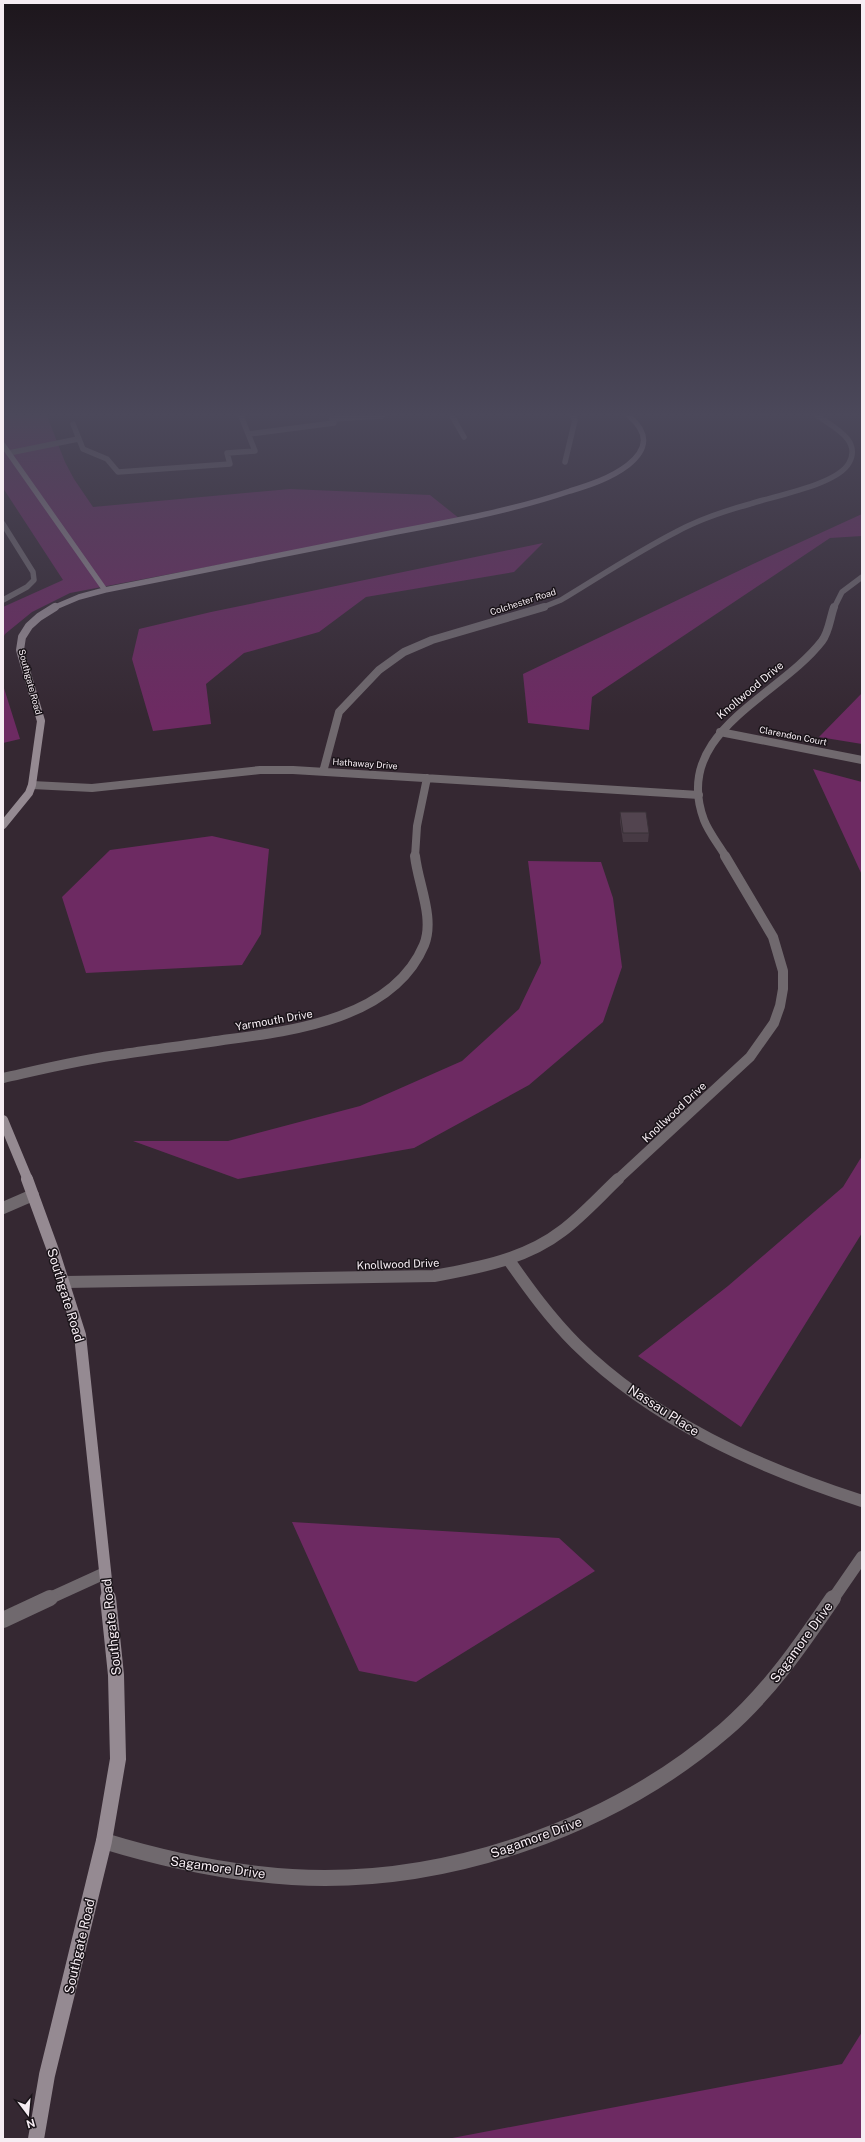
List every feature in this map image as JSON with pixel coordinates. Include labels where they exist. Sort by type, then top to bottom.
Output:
[{"type":"street","points":[[53,516],[105,590]]},
{"type":"street","name":"Southgate Road","points":[[3,825],[29,793],[32,785],[41,721],[20,650],[22,637],[35,620],[50,610],[76,599],[105,590],[476,516]]},
{"type":"street","name":"Colchester Road","points":[[322,772],[339,712],[379,670],[404,652],[432,640],[539,609],[561,600],[677,531],[717,516]]},
{"type":"street","points":[[3,524],[33,572],[34,580],[27,587],[3,600]]},
{"type":"street","name":"Knollwood Drive","points":[[65,1282],[410,1278],[459,1273],[508,1259],[545,1242],[578,1218],[750,1057],[774,1023],[783,988],[783,971],[780,954],[767,927],[715,842],[705,822],[698,785],[700,767],[706,751],[732,719],[793,671],[824,639],[838,595],[848,585],[862,577]]},
{"type":"street","name":"Clarendon Court","points":[[720,732],[862,760]]},
{"type":"street","name":"Hathaway Drive","points":[[32,785],[92,788],[260,770],[427,778],[699,796]]},
{"type":"street","name":"Yarmouth Drive","points":[[3,1078],[112,1055],[294,1030],[351,1012],[394,986],[414,965],[425,944],[427,933],[426,912],[418,883],[415,857],[416,828],[427,778]]},
{"type":"street","name":"Southgate Road","points":[[3,1120],[33,1195],[65,1282],[80,1335],[116,1674],[118,1759],[104,1841],[71,1982],[47,2075],[36,2139]]},
{"type":"street","points":[[3,1208],[33,1195]]},
{"type":"street","name":"Nassau Place","points":[[508,1259],[521,1279],[548,1314],[581,1349],[620,1382],[666,1414],[716,1443],[772,1470],[831,1492],[862,1501]]},
{"type":"street","name":"Sagamore Drive","points":[[104,1841],[164,1859],[230,1872],[299,1877],[361,1876],[438,1867],[504,1851],[567,1828],[639,1792],[679,1767],[726,1730],[766,1690],[862,1557]]},
{"type":"street","points":[[3,1620],[105,1573]]},
{"type":"shaded area","points":[[21,516],[456,516],[460,519],[70,593],[32,612],[5,634],[3,638],[3,607],[63,580]]},
{"type":"shaded area","points":[[858,516],[862,516],[862,536],[830,538],[592,697],[589,730],[528,723],[523,674],[753,564]]},
{"type":"shaded area","points":[[543,543],[514,572],[366,597],[319,632],[244,653],[206,684],[211,724],[153,731],[132,659],[139,629],[211,612]]},
{"type":"shaded area","points":[[3,685],[20,739],[3,743]]},
{"type":"shaded area","points":[[862,693],[862,744],[819,737]]},
{"type":"shaded area","points":[[813,769],[862,782],[862,875]]},
{"type":"shaded area","points":[[212,836],[269,849],[261,934],[242,965],[86,973],[62,897],[110,850]]},
{"type":"shaded area","points":[[528,861],[601,862],[613,898],[622,967],[603,1022],[529,1085],[414,1148],[238,1179],[133,1141],[228,1141],[360,1106],[462,1061],[519,1009],[541,963]]},
{"type":"shaded area","points":[[862,1156],[862,1233],[741,1427],[638,1356],[728,1286],[843,1187]]},
{"type":"shaded area","points":[[292,1522],[559,1538],[595,1571],[416,1682],[359,1671]]},
{"type":"shaded area","points":[[862,2032],[862,2139],[447,2139],[842,2064]]},
{"type":"building","points":[[620,812],[646,812],[649,833],[623,833]]}]
